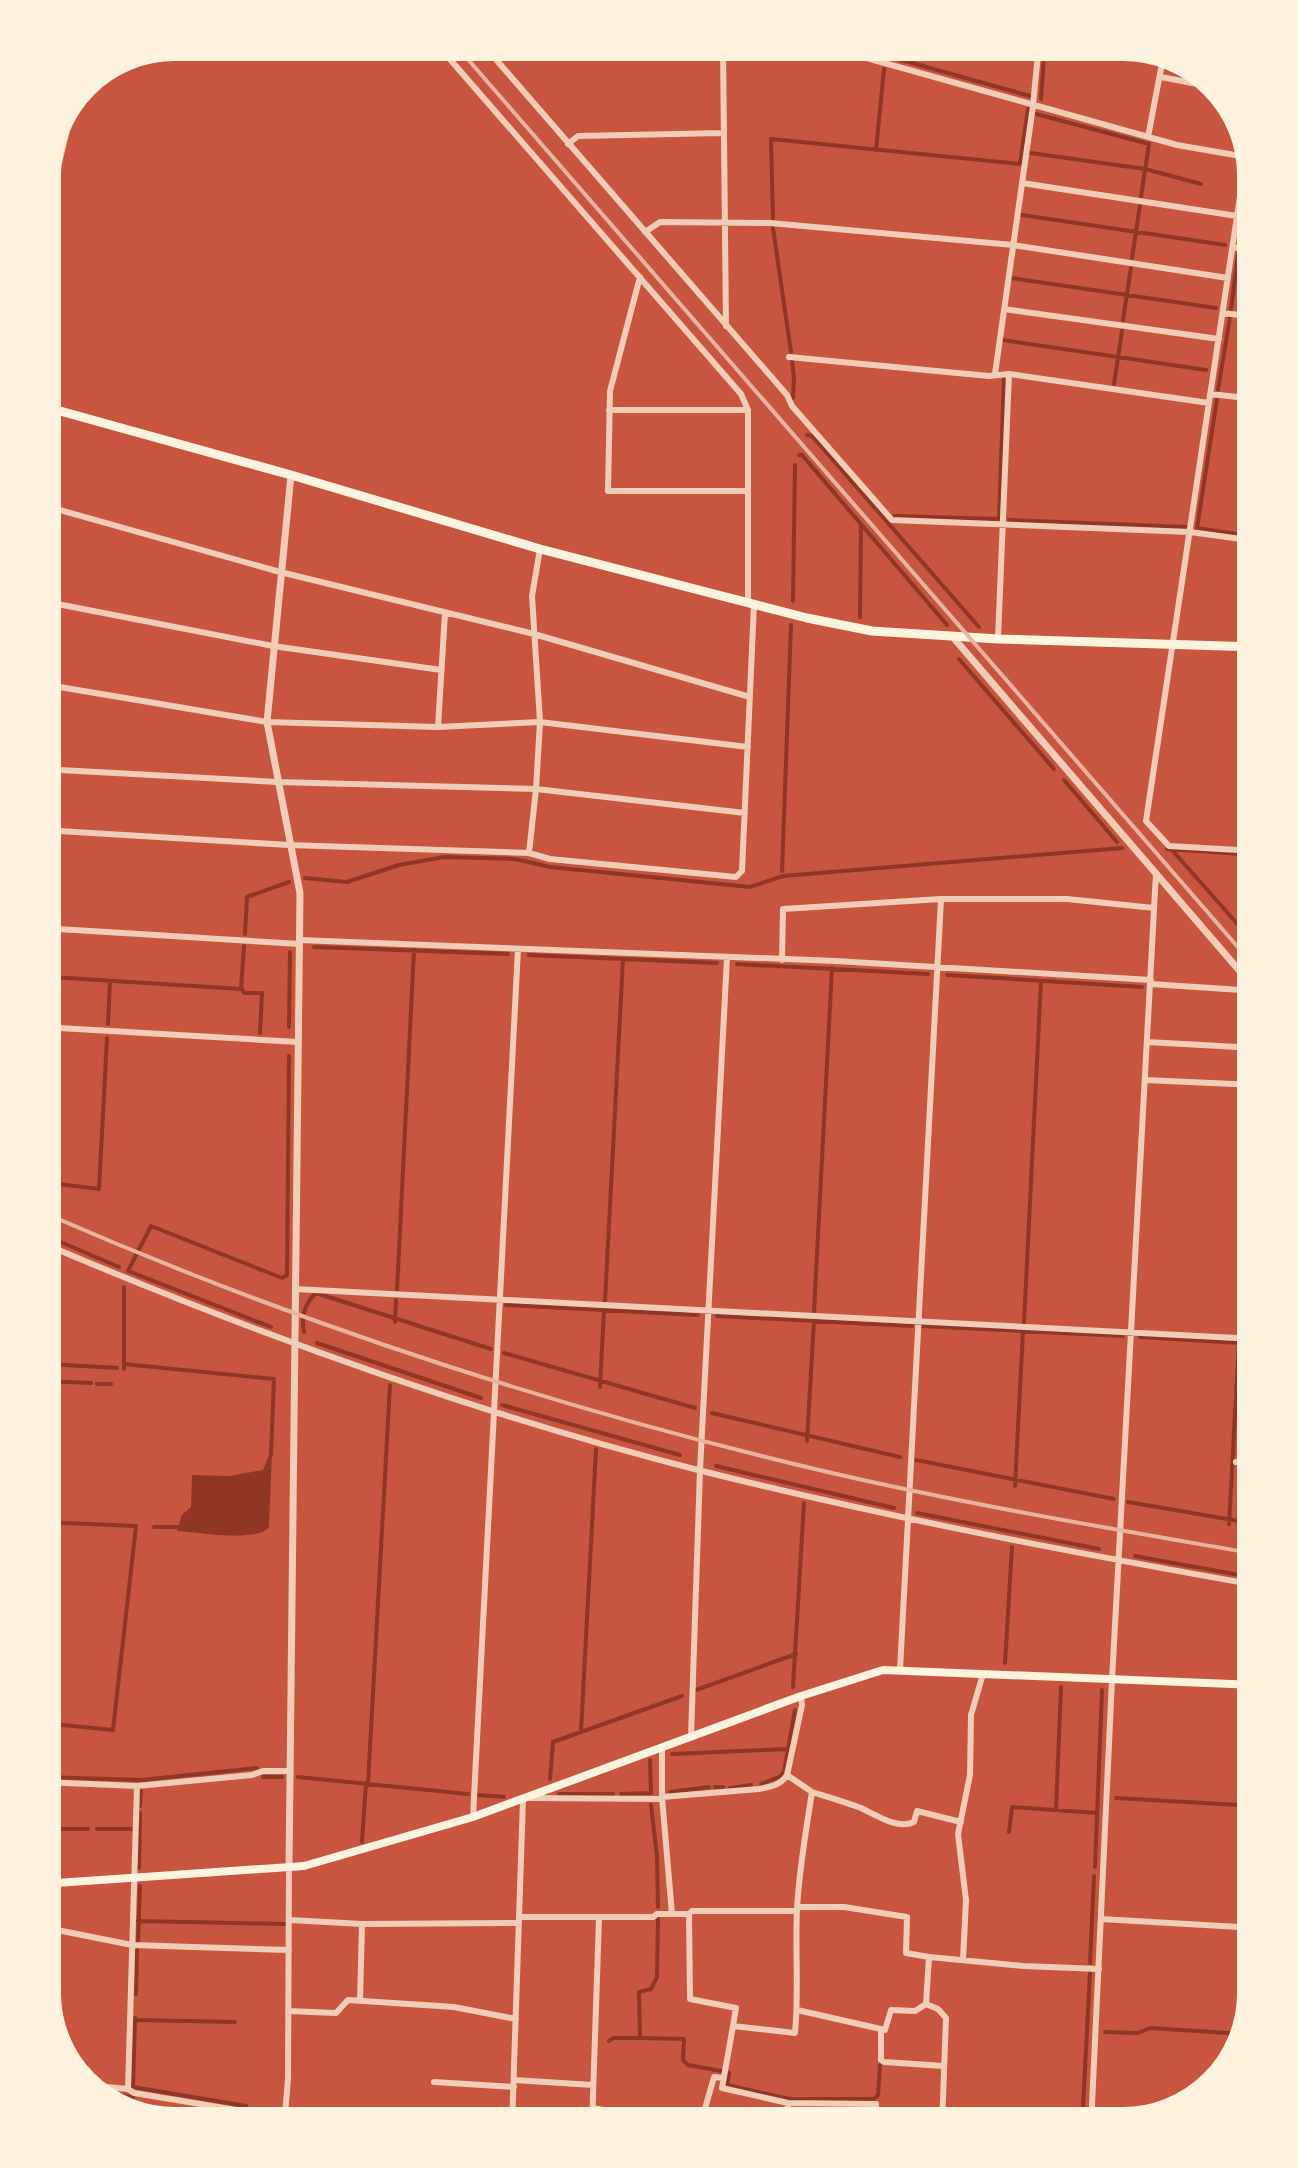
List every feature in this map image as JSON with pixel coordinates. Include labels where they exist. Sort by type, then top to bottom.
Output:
[{"type":"main road","points":[[56,410],[540,549],[872,631],[998,639],[1242,647]]},
{"type":"main road","points":[[56,1883],[289,1867],[346,1854],[525,1799],[865,1674],[900,1670],[1242,1685]]},
{"type":"street","points":[[56,831],[289,845],[529,853],[550,859],[736,877],[742,871],[750,697],[748,410],[741,394],[447,56]]},
{"type":"street","points":[[493,56],[892,520],[1190,532],[1242,539]]},
{"type":"street","points":[[723,56],[726,326]]},
{"type":"street","points":[[858,56],[1148,137],[1241,157]]},
{"type":"street","points":[[995,374],[1038,56]]},
{"type":"street","points":[[1148,137],[1163,62]]},
{"type":"street","points":[[1161,77],[1202,85]]},
{"type":"street","points":[[56,174],[68,123]]},
{"type":"street","points":[[568,144],[578,136],[724,133]]},
{"type":"street","points":[[1022,183],[1237,216]]},
{"type":"street","points":[[1242,183],[1146,821],[1169,846],[1242,850]]},
{"type":"street","points":[[645,232],[660,222],[770,223],[1013,245],[1228,278]]},
{"type":"street","points":[[1233,247],[1242,249]]},
{"type":"street","points":[[640,277],[610,391],[608,491],[748,491]]},
{"type":"street","points":[[1004,309],[1219,339]]},
{"type":"street","points":[[1223,313],[1242,315]]},
{"type":"street","points":[[789,357],[989,376],[1009,374],[1210,398],[1242,399]]},
{"type":"street","points":[[998,639],[1009,374]]},
{"type":"street","points":[[609,410],[748,410]]},
{"type":"street","points":[[285,2112],[290,1920],[300,893],[267,722],[291,475]]},
{"type":"street","points":[[56,509],[280,572],[534,634],[750,697]]},
{"type":"street","points":[[529,853],[540,722],[532,596],[540,549]]},
{"type":"street","points":[[56,604],[273,646],[441,670]]},
{"type":"street","points":[[438,727],[445,613]]},
{"type":"street","points":[[952,636],[1242,974]]},
{"type":"street","points":[[56,686],[267,722],[438,727],[540,722],[748,747]]},
{"type":"street","points":[[56,770],[277,782],[536,789],[745,813]]},
{"type":"street","points":[[1092,2112],[1156,873]]},
{"type":"street","points":[[782,960],[783,909],[941,899],[1067,899],[1154,908]]},
{"type":"street","points":[[900,1670],[941,899]]},
{"type":"street","points":[[56,929],[299,942],[939,968],[1242,990]]},
{"type":"street","points":[[473,1817],[518,949]]},
{"type":"street","points":[[691,1737],[700,1470],[727,958]]},
{"type":"street","points":[[56,1027],[298,1042]]},
{"type":"street","points":[[1147,1042],[1242,1047]]},
{"type":"street","points":[[1145,1080],[1242,1084]]},
{"type":"street","points":[[56,1249],[193,1306],[295,1344],[494,1411],[700,1470],[908,1518],[1242,1583]]},
{"type":"street","points":[[295,1289],[1242,1338]]},
{"type":"street","points":[[1236,1462],[1242,1462]]},
{"type":"street","points":[[963,1960],[966,1900],[959,1850],[970,1775],[971,1715],[983,1674]]},
{"type":"street","points":[[513,2112],[525,1799],[662,1798],[773,1786],[787,1775],[802,1705],[801,1696]]},
{"type":"street","points":[[662,1748],[662,1798],[672,1914]]},
{"type":"street","points":[[56,1783],[137,1786],[252,1775],[263,1771],[290,1771]]},
{"type":"street","points":[[787,1775],[812,1792],[860,1808],[881,1819],[908,1825],[914,1822],[917,1811],[961,1822]]},
{"type":"street","points":[[128,2089],[137,1786]]},
{"type":"street","points":[[733,2026],[795,2033],[797,1909],[812,1792]]},
{"type":"street","points":[[290,1920],[362,1924],[653,1917],[657,1914],[689,1914],[692,1911],[844,1907],[907,1917],[906,1953],[1023,1966],[1099,1969]]},
{"type":"street","points":[[689,1914],[690,1999],[736,2008],[722,2088],[788,2103],[876,2104],[876,2112]]},
{"type":"street","points":[[592,2112],[599,1918]]},
{"type":"street","points":[[1101,1919],[1242,1927]]},
{"type":"street","points":[[360,2001],[362,1924]]},
{"type":"street","points":[[56,1930],[132,1945],[289,1950]]},
{"type":"street","points":[[926,2004],[929,1957]]},
{"type":"street","points":[[288,2011],[336,2013],[348,2000],[454,2007],[516,2019]]},
{"type":"street","points":[[797,2010],[885,2030],[891,2010],[915,2011],[926,2004]]},
{"type":"street","points":[[926,2004],[938,2009],[946,2018],[942,2112]]},
{"type":"street","points":[[881,2029],[881,2060],[884,2062],[944,2066]]},
{"type":"street","points":[[704,2112],[714,2077],[723,2078]]},
{"type":"street","points":[[434,2082],[593,2085]]},
{"type":"street","points":[[101,2086],[128,2089],[233,2112]]},
{"type":"street","points":[[788,2103],[788,2112]]},
{"type":"street","points":[[592,2108],[616,2112]]},
{"type":"shaded area","points":[[270,1452],[269,1527],[253,1535],[240,1536],[177,1531],[182,1515],[191,1507],[192,1475],[229,1476],[263,1470]]},
{"type":"waterway","points":[[887,56],[1030,96]]},
{"type":"waterway","points":[[1041,99],[1044,56]]},
{"type":"waterway","points":[[876,150],[884,69]]},
{"type":"waterway","points":[[773,219],[771,139],[1020,164],[1028,109]]},
{"type":"waterway","points":[[1036,114],[1149,144],[1141,197]]},
{"type":"waterway","points":[[1031,153],[1145,169],[1201,184]]},
{"type":"waterway","points":[[1132,258],[1140,205]]},
{"type":"waterway","points":[[1022,215],[1225,245]]},
{"type":"waterway","points":[[773,228],[791,352]]},
{"type":"waterway","points":[[1240,243],[1241,233]]},
{"type":"waterway","points":[[1231,309],[1238,255]]},
{"type":"waterway","points":[[1123,320],[1131,267]]},
{"type":"waterway","points":[[1011,278],[1216,308]]},
{"type":"waterway","points":[[1218,390],[1230,317]]},
{"type":"waterway","points":[[1114,384],[1122,331]]},
{"type":"waterway","points":[[1003,340],[1206,370]]},
{"type":"waterway","points":[[792,360],[793,398]]},
{"type":"waterway","points":[[894,516],[999,519],[1004,378]]},
{"type":"waterway","points":[[1217,399],[1197,528],[1242,535]]},
{"type":"waterway","points":[[807,435],[812,436],[979,627]]},
{"type":"waterway","points":[[799,455],[947,625]]},
{"type":"waterway","points":[[793,601],[795,465]]},
{"type":"waterway","points":[[1009,520],[1186,527]]},
{"type":"waterway","points":[[860,617],[861,524]]},
{"type":"waterway","points":[[782,871],[791,625]]},
{"type":"waterway","points":[[959,659],[1054,769]]},
{"type":"waterway","points":[[1064,780],[1117,842]]},
{"type":"waterway","points":[[305,878],[347,882],[399,865],[444,857],[515,859],[550,867],[750,887],[783,876],[1122,848]]},
{"type":"waterway","points":[[1167,849],[1242,854]]},
{"type":"waterway","points":[[1172,850],[1242,929]]},
{"type":"waterway","points":[[245,934],[247,897],[289,882]]},
{"type":"waterway","points":[[56,977],[241,989],[244,946]]},
{"type":"waterway","points":[[314,947],[508,954]]},
{"type":"waterway","points":[[397,1290],[414,950]]},
{"type":"waterway","points":[[289,1027],[290,952]]},
{"type":"waterway","points":[[529,955],[717,963]]},
{"type":"waterway","points":[[605,1301],[623,959]]},
{"type":"waterway","points":[[737,964],[928,974]]},
{"type":"waterway","points":[[814,1312],[832,968]]},
{"type":"waterway","points":[[947,975],[1142,987]]},
{"type":"waterway","points":[[108,1024],[110,981]]},
{"type":"waterway","points":[[1024,1323],[1041,981]]},
{"type":"waterway","points":[[242,989],[244,993],[262,993],[260,1033]]},
{"type":"waterway","points":[[56,1183],[99,1189],[107,1038]]},
{"type":"waterway","points":[[271,1327],[128,1271],[151,1226],[282,1278],[287,1275],[289,1056]]},
{"type":"waterway","points":[[56,1240],[119,1267]]},
{"type":"waterway","points":[[124,1287],[124,1369]]},
{"type":"waterway","points":[[304,1332],[305,1311],[316,1293],[491,1349]]},
{"type":"waterway","points":[[395,1322],[396,1300]]},
{"type":"waterway","points":[[506,1305],[698,1315]]},
{"type":"waterway","points":[[600,1387],[604,1310]]},
{"type":"waterway","points":[[717,1316],[912,1326]]},
{"type":"waterway","points":[[807,1441],[814,1321]]},
{"type":"waterway","points":[[922,1326],[1123,1336]]},
{"type":"waterway","points":[[1015,1486],[1023,1331]]},
{"type":"waterway","points":[[1140,1337],[1242,1343]]},
{"type":"waterway","points":[[317,1343],[481,1398]]},
{"type":"waterway","points":[[1229,1524],[1239,1343]]},
{"type":"waterway","points":[[504,1353],[695,1408]]},
{"type":"waterway","points":[[56,1364],[117,1368]]},
{"type":"waterway","points":[[124,1364],[274,1379],[271,1455]]},
{"type":"waterway","points":[[56,1382],[91,1383]]},
{"type":"waterway","points":[[97,1384],[111,1384]]},
{"type":"waterway","points":[[368,1784],[390,1385]]},
{"type":"waterway","points":[[502,1405],[680,1455]]},
{"type":"waterway","points":[[712,1413],[900,1457]]},
{"type":"waterway","points":[[581,1732],[596,1449]]},
{"type":"waterway","points":[[916,1460],[1114,1499]]},
{"type":"waterway","points":[[716,1466],[894,1508]]},
{"type":"waterway","points":[[1128,1502],[1242,1522]]},
{"type":"waterway","points":[[793,1687],[804,1503]]},
{"type":"waterway","points":[[917,1513],[1099,1549]]},
{"type":"waterway","points":[[56,1523],[136,1526],[113,1730],[56,1724]]},
{"type":"waterway","points":[[154,1527],[183,1527]]},
{"type":"waterway","points":[[1005,1663],[1012,1547]]},
{"type":"waterway","points":[[1135,1556],[1242,1575]]},
{"type":"waterway","points":[[696,1690],[796,1654]]},
{"type":"waterway","points":[[1056,1810],[1061,1687]]},
{"type":"waterway","points":[[1095,1867],[1102,1690]]},
{"type":"waterway","points":[[550,1779],[553,1742],[682,1696]]},
{"type":"waterway","points":[[761,1784],[784,1772],[795,1710]]},
{"type":"waterway","points":[[672,1754],[788,1749]]},
{"type":"waterway","points":[[621,1794],[651,1793],[650,1760]]},
{"type":"waterway","points":[[56,1777],[141,1780],[257,1768]]},
{"type":"waterway","points":[[263,1777],[282,1777]]},
{"type":"waterway","points":[[298,1777],[468,1794]]},
{"type":"waterway","points":[[362,1842],[366,1783]]},
{"type":"waterway","points":[[730,1788],[751,1785]]},
{"type":"waterway","points":[[670,1792],[709,1787]]},
{"type":"waterway","points":[[715,1787],[723,1787]]},
{"type":"waterway","points":[[140,1806],[141,1791]]},
{"type":"waterway","points":[[559,1794],[613,1794]]},
{"type":"waterway","points":[[478,1795],[504,1797]]},
{"type":"waterway","points":[[1116,1798],[1242,1805]]},
{"type":"waterway","points":[[651,1805],[657,1856],[658,1907]]},
{"type":"waterway","points":[[1009,1832],[1012,1807],[1097,1813]]},
{"type":"waterway","points":[[139,1868],[140,1813]]},
{"type":"waterway","points":[[56,1829],[88,1829]]},
{"type":"waterway","points":[[97,1829],[131,1829]]},
{"type":"waterway","points":[[1090,1963],[1094,1876]]},
{"type":"waterway","points":[[138,1942],[140,1886]]},
{"type":"waterway","points":[[609,2041],[613,2038],[640,2038],[639,1992],[651,1989],[657,1977],[658,1919]]},
{"type":"waterway","points":[[138,1921],[285,1924]]},
{"type":"waterway","points":[[136,1994],[137,1949]]},
{"type":"waterway","points":[[1083,2112],[1090,1973]]},
{"type":"waterway","points":[[135,2018],[133,2087],[246,2106]]},
{"type":"waterway","points":[[135,2020],[235,2022]]},
{"type":"waterway","points":[[1105,2032],[1138,2033],[1150,2028],[1235,2033]]},
{"type":"waterway","points":[[640,2038],[684,2039],[683,2060],[688,2065],[721,2071]]},
{"type":"waterway","points":[[729,2073],[727,2085],[790,2099],[874,2099],[878,2095],[880,2065]]},
{"type":"waterway","points":[[113,2095],[133,2097]]},
{"type":"railway","points":[[465,56],[1242,952]]},
{"type":"railway","points":[[56,1218],[319,1322],[507,1385],[698,1440],[909,1490],[1242,1552]]}]
